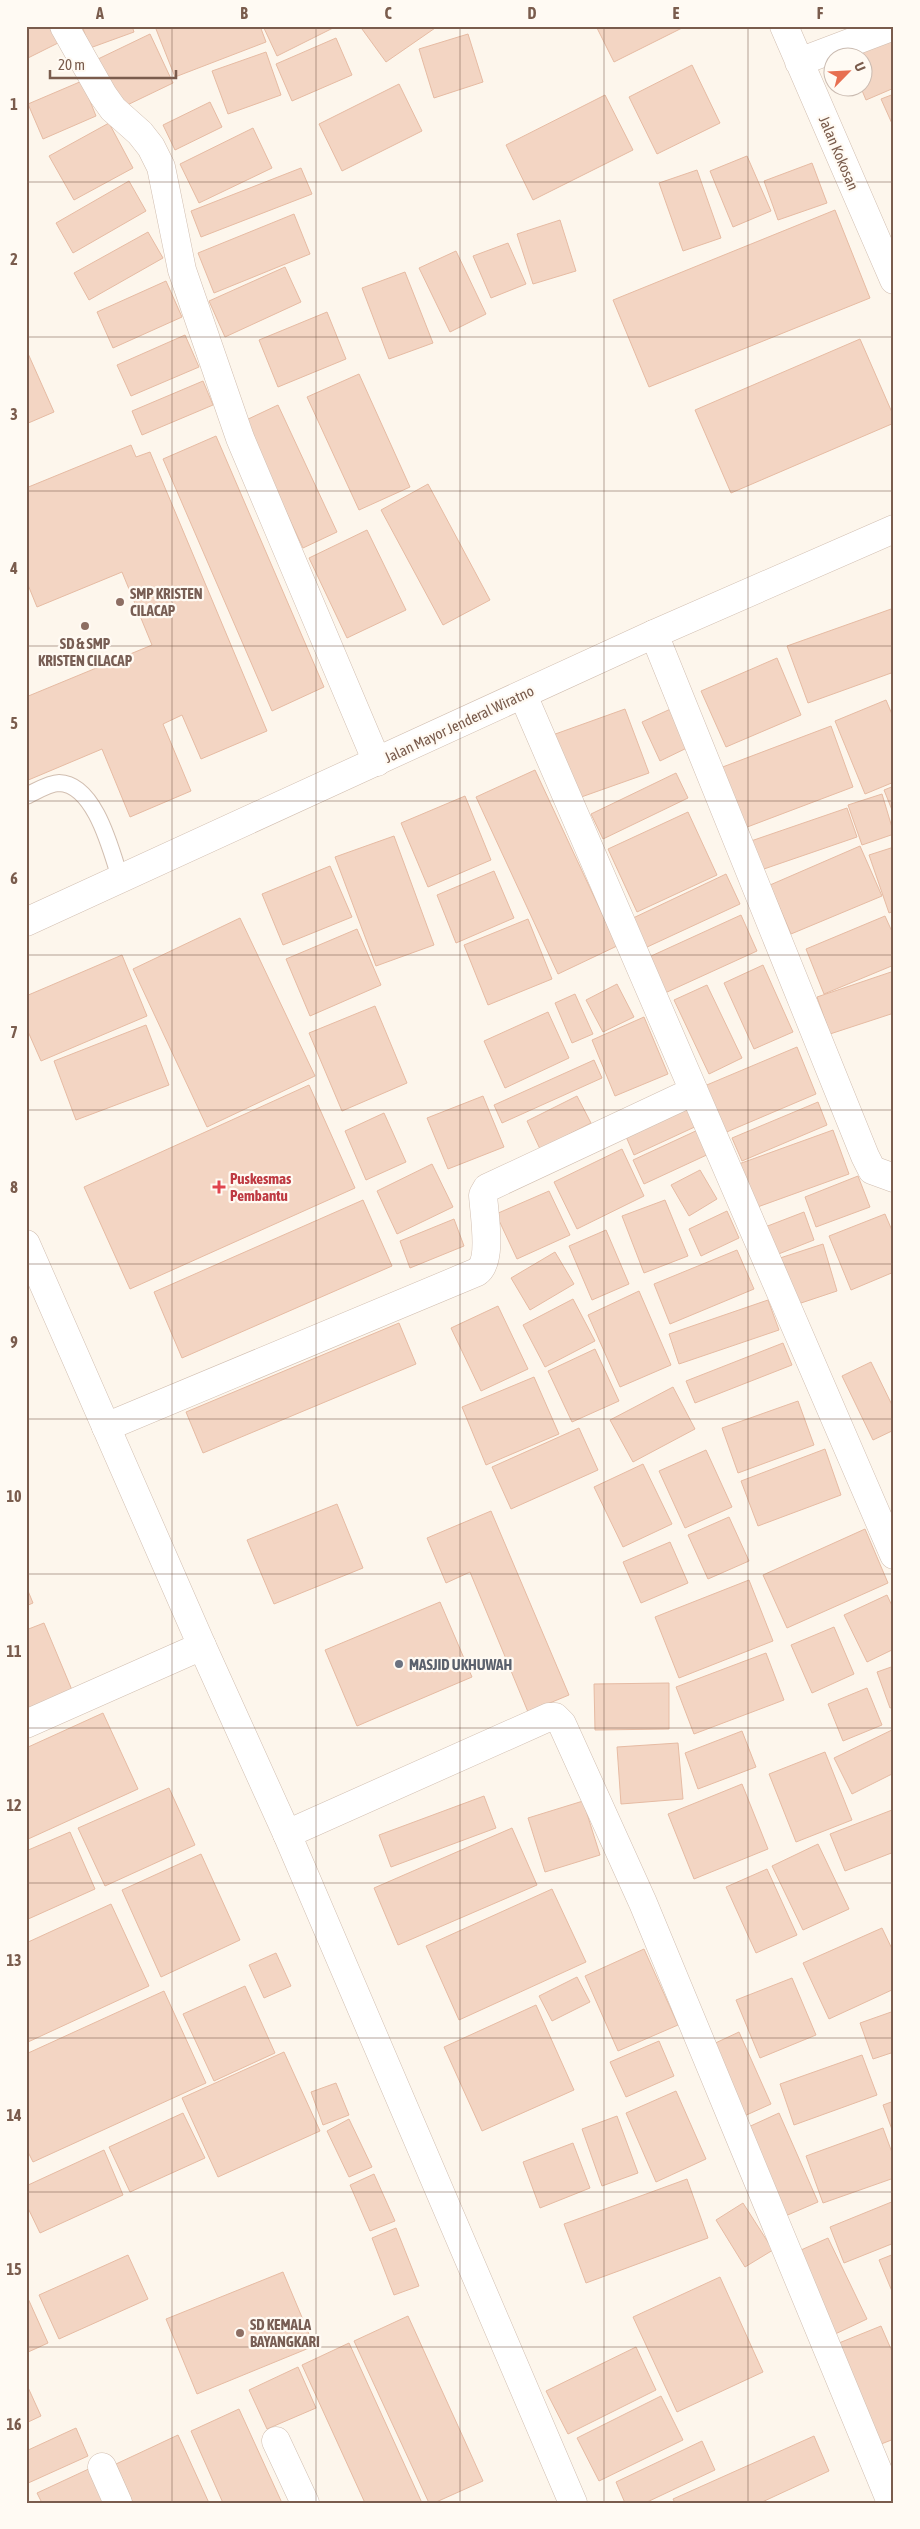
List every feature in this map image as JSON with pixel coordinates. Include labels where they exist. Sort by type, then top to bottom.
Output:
[{"type":"street","points":[[64,26],[103,95],[113,109],[140,133],[151,147],[161,167],[185,279],[240,438],[377,762]]},
{"type":"street","name":"Jalan Kokosan","points":[[784,26],[894,280]]},
{"type":"street","points":[[799,62],[894,26]]},
{"type":"street","name":"Jalan Mayor Jenderal Wiratno","points":[[26,922],[654,634],[894,530]]},
{"type":"street","points":[[654,634],[865,1156],[872,1170],[894,1178]]},
{"type":"street","points":[[523,695],[894,1555]]},
{"type":"street","points":[[106,1427],[477,1272],[484,1266],[486,1256],[483,1195],[487,1188],[694,1091]]},
{"type":"street","points":[[26,1244],[202,1646],[287,1834],[573,2503]]},
{"type":"street","points":[[26,1724],[202,1646]]},
{"type":"street","points":[[287,1834],[549,1717],[555,1717],[562,1724],[643,1903],[889,2501]]},
{"type":"street","points":[[276,2441],[305,2503]]},
{"type":"street","points":[[102,2467],[118,2503]]},
{"type":"lane","points":[[26,796],[58,783],[73,787],[82,792],[102,824],[120,878]]},
{"type":"building","points":[[26,26],[52,26],[60,42],[26,59]]},
{"type":"building","points":[[82,26],[132,26],[134,32],[90,48]]},
{"type":"building","points":[[164,26],[260,26],[266,42],[175,77],[156,29]]},
{"type":"building","points":[[263,26],[337,26],[277,56]]},
{"type":"building","points":[[366,26],[438,26],[386,62],[362,29]]},
{"type":"building","points":[[596,26],[686,26],[614,62]]},
{"type":"building","points":[[894,33],[894,88],[872,97],[872,48],[867,48]]},
{"type":"building","points":[[150,34],[173,83],[121,108],[98,59]]},
{"type":"building","points":[[468,34],[483,82],[434,98],[419,49]]},
{"type":"building","points":[[336,38],[352,75],[292,101],[276,64]]},
{"type":"building","points":[[266,52],[281,95],[228,114],[212,71]]},
{"type":"building","points":[[692,65],[720,123],[657,154],[629,97]]},
{"type":"building","points":[[82,81],[96,116],[43,139],[28,104]]},
{"type":"building","points":[[399,84],[422,131],[342,171],[319,124]]},
{"type":"building","points":[[894,94],[894,128],[881,99]]},
{"type":"building","points":[[605,95],[633,150],[533,200],[506,145]]},
{"type":"building","points":[[210,102],[222,127],[175,150],[163,125]]},
{"type":"building","points":[[109,123],[133,168],[74,200],[49,156]]},
{"type":"building","points":[[253,128],[272,168],[199,203],[180,164]]},
{"type":"building","points":[[747,156],[771,211],[733,227],[710,171]]},
{"type":"building","points":[[812,163],[827,203],[778,220],[764,181]]},
{"type":"building","points":[[301,168],[312,194],[201,237],[191,211]]},
{"type":"building","points":[[697,170],[721,238],[683,251],[659,183]]},
{"type":"building","points":[[129,181],[146,211],[73,253],[56,223]]},
{"type":"building","points":[[835,210],[870,298],[649,387],[613,300]]},
{"type":"building","points":[[294,214],[310,254],[214,293],[198,253]]},
{"type":"building","points":[[560,220],[576,271],[533,284],[517,234]]},
{"type":"building","points":[[148,232],[163,258],[89,300],[74,273]]},
{"type":"building","points":[[508,243],[526,284],[491,298],[473,256]]},
{"type":"building","points":[[456,251],[486,314],[450,332],[419,268]]},
{"type":"building","points":[[285,267],[301,302],[225,337],[209,301]]},
{"type":"building","points":[[405,272],[433,343],[389,359],[362,288]]},
{"type":"building","points":[[166,281],[182,317],[113,348],[97,312]]},
{"type":"building","points":[[327,312],[346,359],[278,387],[259,340]]},
{"type":"building","points":[[185,335],[199,367],[131,396],[117,365]]},
{"type":"building","points":[[860,339],[894,417],[894,423],[731,493],[695,410]]},
{"type":"building","points":[[26,349],[54,412],[26,424]]},
{"type":"building","points":[[359,374],[410,487],[359,510],[307,397]]},
{"type":"building","points":[[203,381],[213,405],[142,435],[132,411]]},
{"type":"building","points":[[278,405],[337,532],[303,548],[244,421]]},
{"type":"building","points":[[216,436],[324,687],[272,711],[163,459]]},
{"type":"building","name":"SMP KRISTEN CILACAP","points":[[131,445],[136,457],[150,452],[267,731],[201,759],[182,715],[163,724],[191,791],[130,817],[102,749],[26,781],[26,697],[152,645],[122,572],[37,607],[26,580],[26,488]]},
{"type":"building","points":[[428,484],[490,600],[443,625],[381,510]]},
{"type":"building","points":[[367,530],[406,610],[347,638],[309,558]]},
{"type":"building","points":[[894,608],[894,672],[808,703],[787,646]]},
{"type":"building","points":[[777,658],[801,715],[726,747],[701,691]]},
{"type":"building","points":[[886,700],[894,719],[894,782],[865,794],[835,721]]},
{"type":"building","points":[[675,707],[693,745],[660,761],[642,722]]},
{"type":"building","points":[[625,709],[649,773],[570,801],[547,737]]},
{"type":"building","points":[[831,726],[853,787],[742,829],[720,768]]},
{"type":"building","points":[[535,770],[617,946],[558,974],[476,797]]},
{"type":"building","points":[[676,773],[688,798],[603,839],[591,814]]},
{"type":"building","points":[[894,786],[894,815],[884,790]]},
{"type":"building","points":[[882,794],[894,834],[862,845],[848,805]]},
{"type":"building","points":[[465,796],[491,860],[428,887],[401,823]]},
{"type":"building","points":[[847,808],[857,837],[761,870],[751,841]]},
{"type":"building","points":[[688,812],[717,875],[637,912],[608,849]]},
{"type":"building","points":[[394,836],[434,945],[376,966],[335,857]]},
{"type":"building","points":[[860,846],[882,896],[791,934],[770,885]]},
{"type":"building","points":[[894,847],[894,911],[889,913],[869,855]]},
{"type":"building","points":[[330,866],[352,917],[283,945],[262,894]]},
{"type":"building","points":[[494,871],[514,918],[456,943],[437,895]]},
{"type":"building","points":[[726,874],[740,904],[645,948],[631,919]]},
{"type":"building","points":[[741,915],[757,951],[665,993],[649,957]]},
{"type":"building","points":[[885,916],[894,936],[894,965],[824,994],[806,949]]},
{"type":"building","points":[[240,918],[315,1076],[207,1127],[133,969]]},
{"type":"building","points":[[528,919],[552,979],[488,1005],[464,945]]},
{"type":"building","points":[[357,929],[381,985],[310,1016],[286,959]]},
{"type":"building","points":[[122,955],[147,1016],[41,1061],[26,1027],[26,996]]},
{"type":"building","points":[[763,965],[793,1032],[754,1049],[724,983]]},
{"type":"building","points":[[894,971],[894,1013],[830,1034],[817,997]]},
{"type":"building","points":[[617,984],[634,1017],[603,1032],[586,1000]]},
{"type":"building","points":[[707,985],[742,1058],[709,1074],[674,1000]]},
{"type":"building","points":[[575,994],[593,1034],[572,1043],[555,1003]]},
{"type":"building","points":[[375,1006],[407,1083],[342,1111],[309,1033]]},
{"type":"building","points":[[548,1012],[569,1058],[505,1088],[484,1041]]},
{"type":"building","points":[[644,1017],[668,1074],[615,1096],[592,1040]]},
{"type":"building","points":[[146,1025],[169,1085],[76,1120],[54,1061]]},
{"type":"building","points":[[797,1047],[816,1094],[722,1134],[702,1087]]},
{"type":"building","points":[[594,1060],[602,1078],[502,1123],[494,1105]]},
{"type":"building","name":"Puskesmas Pembantu","points":[[309,1085],[355,1188],[130,1289],[84,1187]]},
{"type":"building","points":[[483,1096],[504,1147],[448,1169],[427,1118]]},
{"type":"building","points":[[577,1096],[591,1123],[540,1149],[527,1121]]},
{"type":"building","points":[[818,1102],[827,1125],[742,1161],[732,1138]]},
{"type":"building","points":[[689,1103],[699,1125],[634,1155],[624,1132]]},
{"type":"building","points":[[384,1113],[406,1162],[366,1180],[345,1131]]},
{"type":"building","points":[[700,1129],[711,1153],[644,1184],[633,1160]]},
{"type":"building","points":[[833,1130],[849,1174],[752,1209],[736,1165]]},
{"type":"building","points":[[622,1149],[644,1196],[577,1229],[554,1182]]},
{"type":"building","points":[[432,1164],[453,1207],[397,1234],[377,1191]]},
{"type":"building","points":[[700,1170],[717,1199],[689,1216],[671,1185]]},
{"type":"building","points":[[858,1176],[870,1207],[816,1227],[805,1197]]},
{"type":"building","points":[[549,1191],[570,1235],[517,1259],[496,1214]]},
{"type":"building","points":[[363,1200],[392,1266],[182,1358],[154,1292]]},
{"type":"building","points":[[665,1200],[688,1256],[644,1273],[622,1216]]},
{"type":"building","points":[[727,1211],[739,1238],[701,1256],[689,1229]]},
{"type":"building","points":[[804,1212],[814,1240],[776,1255],[765,1227]]},
{"type":"building","points":[[885,1214],[894,1235],[894,1272],[851,1290],[829,1236]]},
{"type":"building","points":[[454,1219],[464,1246],[410,1268],[400,1241]]},
{"type":"building","points":[[606,1230],[629,1284],[592,1300],[569,1246]]},
{"type":"building","points":[[823,1244],[837,1291],[792,1306],[777,1259]]},
{"type":"building","points":[[737,1250],[754,1289],[670,1324],[654,1284]]},
{"type":"building","points":[[555,1252],[574,1284],[530,1310],[511,1278]]},
{"type":"building","points":[[639,1291],[671,1365],[620,1387],[588,1315]]},
{"type":"building","points":[[573,1299],[595,1341],[545,1367],[523,1325]]},
{"type":"building","points":[[768,1300],[779,1330],[679,1364],[669,1334]]},
{"type":"building","points":[[498,1306],[528,1369],[481,1391],[451,1328]]},
{"type":"building","points":[[399,1323],[416,1364],[203,1453],[186,1412]]},
{"type":"building","points":[[783,1343],[792,1365],[695,1403],[686,1381]]},
{"type":"building","points":[[595,1349],[619,1401],[572,1422],[548,1371]]},
{"type":"building","points":[[871,1362],[894,1409],[894,1430],[873,1440],[842,1376]]},
{"type":"building","points":[[534,1377],[559,1434],[486,1465],[462,1407]]},
{"type":"building","points":[[673,1387],[695,1429],[633,1462],[610,1420]]},
{"type":"building","points":[[798,1401],[814,1445],[738,1473],[722,1428]]},
{"type":"building","points":[[579,1428],[598,1470],[511,1509],[492,1467]]},
{"type":"building","points":[[825,1449],[841,1495],[758,1526],[741,1481]]},
{"type":"building","points":[[706,1450],[732,1507],[685,1528],[659,1471]]},
{"type":"building","points":[[643,1464],[672,1524],[623,1547],[594,1487]]},
{"type":"building","points":[[337,1504],[363,1568],[274,1604],[247,1540]]},
{"type":"building","points":[[491,1511],[569,1695],[528,1712],[470,1572],[446,1583],[427,1538]]},
{"type":"building","points":[[729,1517],[749,1561],[708,1579],[688,1535]]},
{"type":"building","points":[[865,1529],[888,1583],[787,1628],[763,1575]]},
{"type":"building","points":[[670,1542],[688,1583],[641,1603],[623,1562]]},
{"type":"building","points":[[749,1580],[773,1641],[679,1678],[655,1617]]},
{"type":"building","points":[[26,1586],[33,1603],[26,1606]]},
{"type":"building","points":[[887,1595],[894,1610],[894,1649],[867,1662],[844,1615]]},
{"type":"building","name":"MASJID UKHUWAH","points":[[440,1602],[472,1677],[357,1726],[325,1650]]},
{"type":"building","points":[[44,1623],[72,1690],[26,1709],[26,1630]]},
{"type":"building","points":[[834,1627],[854,1674],[812,1693],[791,1645]]},
{"type":"building","points":[[766,1653],[784,1700],[694,1734],[676,1687]]},
{"type":"building","points":[[894,1666],[894,1707],[890,1708],[877,1672]]},
{"type":"building","points":[[669,1683],[669,1729],[595,1730],[594,1684]]},
{"type":"building","points":[[867,1688],[882,1725],[843,1741],[828,1704]]},
{"type":"building","points":[[103,1713],[138,1789],[26,1840],[26,1748]]},
{"type":"building","points":[[894,1729],[894,1773],[852,1794],[834,1758]]},
{"type":"building","points":[[742,1731],[756,1767],[698,1789],[685,1753]]},
{"type":"building","points":[[678,1743],[683,1799],[621,1804],[617,1747]]},
{"type":"building","points":[[825,1752],[852,1820],[796,1842],[769,1774]]},
{"type":"building","points":[[742,1784],[768,1849],[694,1879],[668,1814]]},
{"type":"building","points":[[169,1788],[195,1845],[105,1886],[78,1828]]},
{"type":"building","points":[[484,1796],[496,1828],[391,1867],[379,1835]]},
{"type":"building","points":[[583,1801],[600,1855],[545,1872],[528,1818]]},
{"type":"building","points":[[892,1810],[894,1815],[894,1852],[845,1871],[830,1834]]},
{"type":"building","points":[[512,1828],[537,1885],[398,1945],[374,1888]]},
{"type":"building","points":[[70,1832],[95,1889],[26,1920],[26,1851]]},
{"type":"building","points":[[818,1844],[849,1909],[803,1930],[772,1866]]},
{"type":"building","points":[[201,1854],[240,1940],[161,1977],[122,1890]]},
{"type":"building","points":[[767,1869],[797,1935],[756,1953],[726,1887]]},
{"type":"building","points":[[552,1889],[586,1962],[459,2020],[426,1946]]},
{"type":"building","points":[[111,1904],[149,1986],[28,2042],[26,2037],[26,1943]]},
{"type":"building","points":[[882,1928],[894,1953],[894,1989],[829,2019],[803,1963]]},
{"type":"building","points":[[644,1949],[678,2025],[618,2051],[585,1976]]},
{"type":"building","points":[[276,1953],[291,1986],[264,1998],[249,1965]]},
{"type":"building","points":[[577,1977],[590,2002],[552,2021],[539,1996]]},
{"type":"building","points":[[792,1978],[816,2035],[760,2058],[736,2000]]},
{"type":"building","points":[[245,1986],[275,2053],[214,2081],[183,2014]]},
{"type":"building","points":[[164,1991],[206,2083],[33,2162],[26,2148],[26,2054]]},
{"type":"building","points":[[536,2005],[574,2090],[482,2131],[444,2047]]},
{"type":"building","points":[[894,2011],[894,2052],[873,2059],[860,2023]]},
{"type":"building","points":[[739,2032],[771,2104],[742,2117],[709,2046]]},
{"type":"building","points":[[659,2041],[674,2076],[626,2097],[610,2062]]},
{"type":"building","points":[[284,2052],[320,2131],[218,2177],[182,2098]]},
{"type":"building","points":[[862,2055],[877,2095],[794,2125],[780,2084]]},
{"type":"building","points":[[336,2083],[349,2115],[323,2125],[311,2092]]},
{"type":"building","points":[[676,2091],[706,2159],[656,2182],[626,2113]]},
{"type":"building","points":[[894,2101],[894,2135],[883,2105]]},
{"type":"building","points":[[183,2113],[205,2158],[130,2192],[109,2147]]},
{"type":"building","points":[[779,2113],[818,2202],[783,2217],[744,2129]]},
{"type":"building","points":[[617,2116],[638,2173],[602,2186],[582,2129]]},
{"type":"building","points":[[349,2119],[372,2167],[349,2177],[327,2131]]},
{"type":"building","points":[[883,2128],[894,2158],[894,2178],[823,2203],[806,2156]]},
{"type":"building","points":[[573,2143],[590,2188],[540,2208],[523,2162]]},
{"type":"building","points":[[104,2150],[123,2195],[40,2233],[26,2204],[26,2186]]},
{"type":"building","points":[[374,2174],[395,2221],[370,2231],[350,2185]]},
{"type":"building","points":[[687,2179],[708,2238],[586,2283],[564,2224]]},
{"type":"building","points":[[894,2201],[894,2243],[844,2263],[830,2227]]},
{"type":"building","points":[[743,2203],[773,2250],[745,2267],[716,2220]]},
{"type":"building","points":[[396,2228],[419,2286],[394,2295],[372,2238]]},
{"type":"building","points":[[828,2238],[867,2319],[831,2336],[792,2254]]},
{"type":"building","points":[[894,2254],[894,2296],[879,2260]]},
{"type":"building","points":[[128,2255],[148,2299],[59,2339],[39,2295]]},
{"type":"building","name":"SD KEMALA BAYANGKARI","points":[[283,2272],[314,2346],[197,2394],[166,2319]]},
{"type":"building","points":[[720,2277],[763,2372],[677,2412],[633,2317]]},
{"type":"building","points":[[26,2294],[48,2343],[26,2353]]},
{"type":"building","points":[[408,2316],[483,2481],[434,2503],[429,2503],[354,2341]]},
{"type":"building","points":[[881,2326],[894,2356],[894,2439],[876,2446],[834,2345]]},
{"type":"building","name":"SD KEMALA BAYANGKARI","points":[[349,2343],[422,2503],[365,2503],[302,2365]]},
{"type":"building","points":[[636,2347],[656,2390],[568,2434],[546,2391]]},
{"type":"building","name":"SD KEMALA BAYANGKARI","points":[[298,2367],[316,2408],[267,2429],[249,2390]]},
{"type":"building","points":[[26,2383],[41,2416],[26,2423]]},
{"type":"building","points":[[661,2396],[683,2440],[599,2481],[577,2438]]},
{"type":"building","points":[[239,2409],[282,2503],[223,2503],[191,2431]]},
{"type":"building","points":[[76,2428],[88,2456],[26,2484],[26,2451]]},
{"type":"building","points":[[178,2435],[209,2503],[133,2503],[116,2464]]},
{"type":"building","points":[[814,2436],[829,2471],[760,2503],[675,2503],[673,2499]]},
{"type":"building","points":[[702,2441],[715,2470],[645,2503],[625,2503],[616,2482]]},
{"type":"building","points":[[93,2467],[109,2503],[42,2503],[37,2493]]},
{"type":"place","name":"SMP KRISTEN CILACAP","points":[[120,602]]},
{"type":"place","name":"SD & SMP KRISTEN CILACAP","points":[[85,626]]},
{"type":"place","name":"Puskesmas Pembantu","points":[[219,1187]]},
{"type":"place","name":"MASJID UKHUWAH","points":[[399,1664]]},
{"type":"place","name":"SD KEMALA BAYANGKARI","points":[[240,2333]]}]
